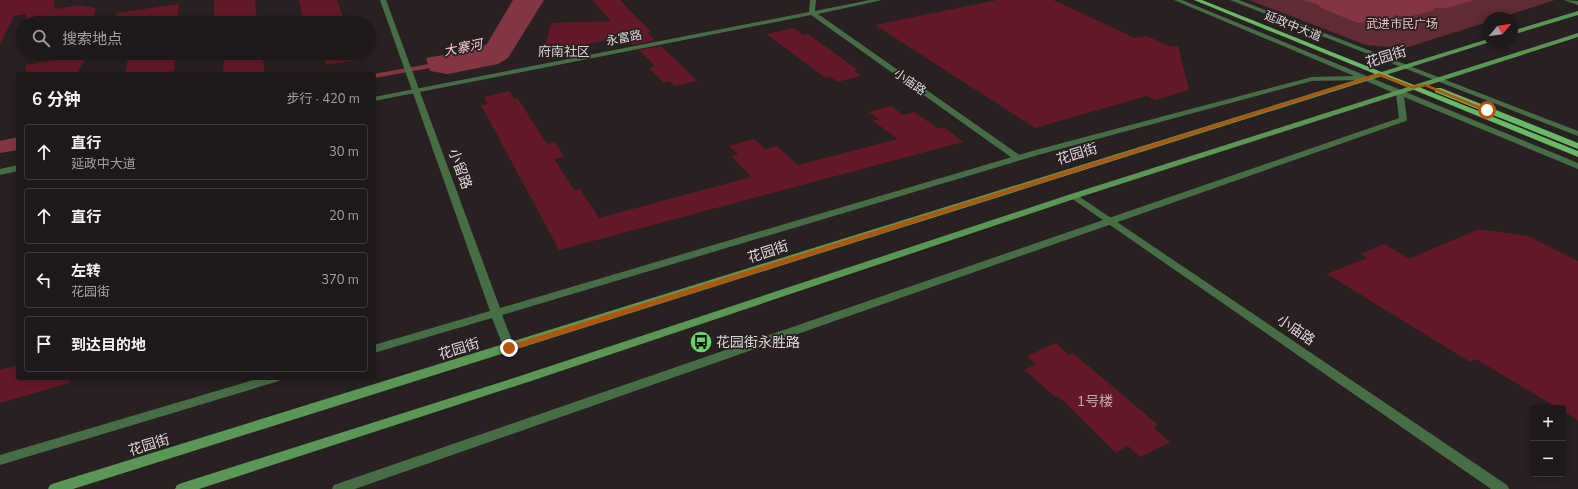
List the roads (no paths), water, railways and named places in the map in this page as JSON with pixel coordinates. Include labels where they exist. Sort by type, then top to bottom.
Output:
[{"type":"main road","name":"延政中大道","points":[[1197,0],[1384,72]]},
{"type":"main road","name":"延政中大道","points":[[1211,0],[1384,72]]},
{"type":"main road","points":[[1518,31],[1578,13]]},
{"type":"main road","points":[[182,489],[524,379],[1074,196],[1578,35]]},
{"type":"main road","name":"花园街","points":[[55,489],[509,348],[1384,72],[1482,43]]},
{"type":"main road","points":[[1384,72],[1424,85],[1578,146]]},
{"type":"main road","points":[[1384,72],[1413,88],[1578,154]]},
{"type":"street","name":"小留路","points":[[383,0],[509,348]]},
{"type":"street","points":[[812,13],[813,0]]},
{"type":"street","name":"永富路","points":[[376,99],[812,13],[857,2],[879,0]]},
{"type":"street","points":[[1177,0],[1578,166]]},
{"type":"street","points":[[1233,0],[1578,134]]},
{"type":"street","points":[[1568,0],[1578,3]]},
{"type":"street","name":"小庙路","points":[[812,13],[1018,158]]},
{"type":"street","points":[[376,348],[1018,158],[1312,79],[1366,78]]},
{"type":"street","points":[[339,489],[1111,222],[1403,119],[1400,92]]},
{"type":"street","points":[[0,172],[16,168]]},
{"type":"street","name":"小庙路","points":[[1074,196],[1502,489]]},
{"type":"street","points":[[0,460],[268,380]]},
{"type":"waterway","name":"大寨河","points":[[376,76],[435,65]]},
{"type":"place","name":"花园街永胜路","points":[[701,342]]},
{"type":"district","name":"府南社区","points":[[564,52]]},
{"type":"park label","name":"武进市民广场","points":[[1402,24]]}]
